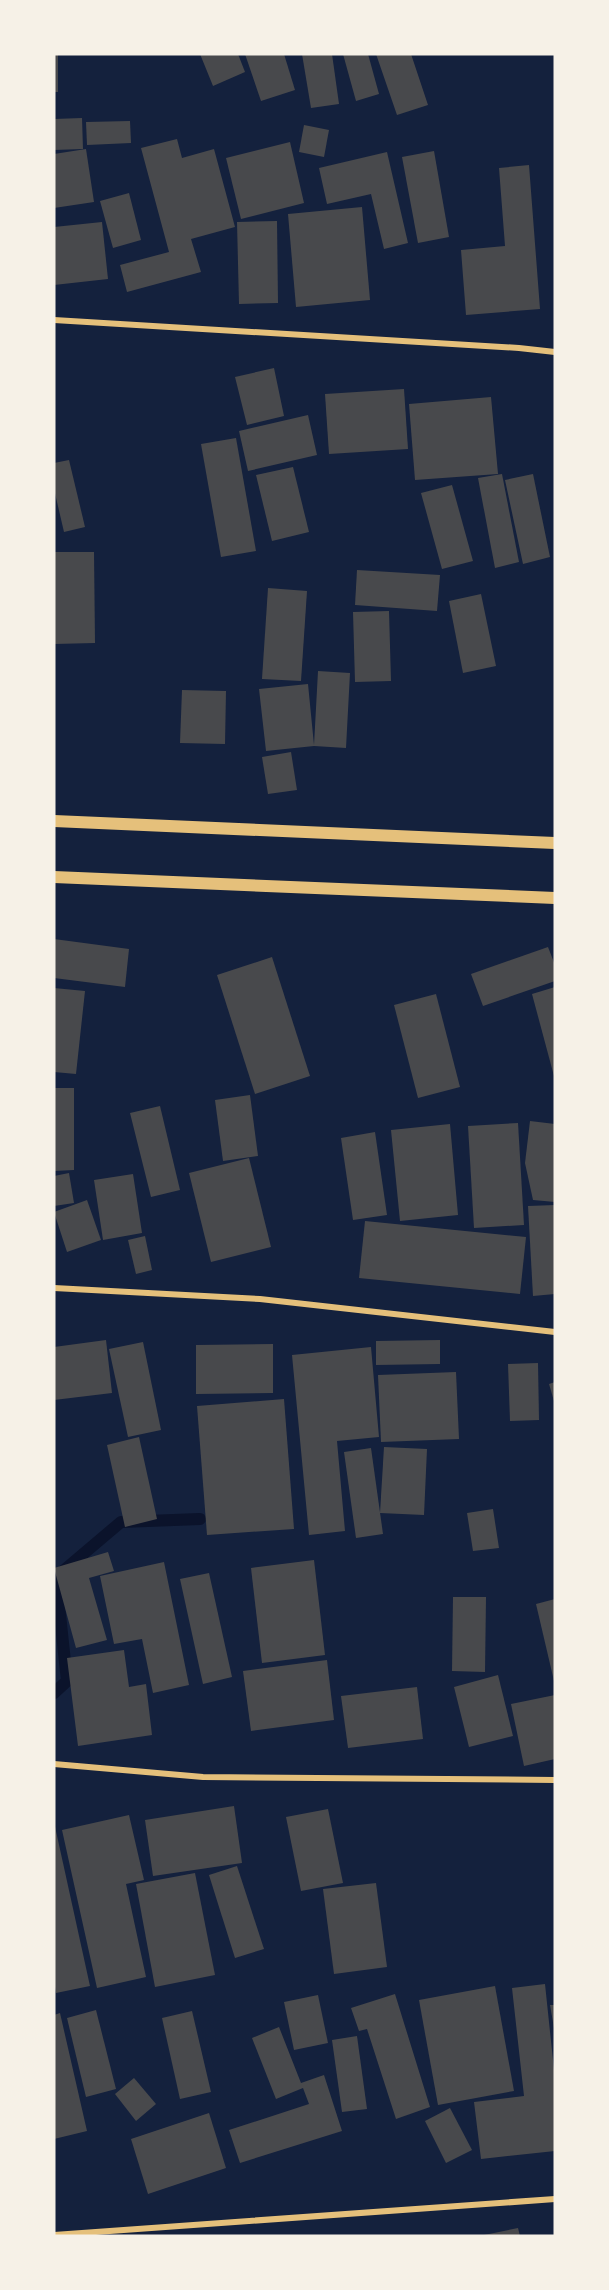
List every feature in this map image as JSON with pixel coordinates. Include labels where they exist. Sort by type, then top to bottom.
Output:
[{"type":"main road","points":[[54,821],[555,843]]},
{"type":"main road","points":[[54,877],[555,898]]},
{"type":"street","points":[[54,320],[555,352]]},
{"type":"street","points":[[54,1288],[260,1299],[555,1332]]},
{"type":"street","points":[[54,1764],[203,1777],[555,1780]]},
{"type":"street","points":[[54,2235],[555,2199]]},
{"type":"building","points":[[54,54],[58,54],[58,92],[54,92]]},
{"type":"building","points":[[200,54],[238,54],[245,72],[213,86]]},
{"type":"building","points":[[245,54],[284,54],[295,90],[261,101]]},
{"type":"building","points":[[302,54],[332,54],[339,104],[311,108]]},
{"type":"building","points":[[343,54],[368,54],[379,94],[356,101]]},
{"type":"building","points":[[376,54],[411,54],[428,105],[397,115]]},
{"type":"building","points":[[82,118],[83,149],[54,150],[54,119]]},
{"type":"building","points":[[130,121],[131,143],[87,145],[86,122]]},
{"type":"building","points":[[304,125],[329,130],[324,157],[299,152]]},
{"type":"building","points":[[177,139],[182,158],[214,149],[235,227],[191,239],[201,272],[127,292],[120,265],[169,252],[141,148]]},
{"type":"building","points":[[290,142],[304,203],[241,219],[226,158]]},
{"type":"building","points":[[86,149],[94,202],[54,208],[54,154]]},
{"type":"building","points":[[434,151],[449,237],[418,243],[402,157]]},
{"type":"building","points":[[387,152],[408,243],[384,249],[371,194],[327,204],[319,168]]},
{"type":"building","points":[[529,165],[540,309],[466,315],[461,250],[505,246],[499,168]]},
{"type":"building","points":[[129,193],[141,240],[113,248],[100,201]]},
{"type":"building","points":[[362,207],[370,300],[296,307],[288,214]]},
{"type":"building","points":[[277,221],[278,303],[239,304],[237,222]]},
{"type":"building","points":[[102,222],[108,279],[54,285],[54,227]]},
{"type":"building","points":[[274,368],[284,416],[247,425],[235,377]]},
{"type":"building","points":[[404,389],[408,449],[329,454],[325,394]]},
{"type":"building","points":[[491,397],[498,474],[415,480],[409,404]]},
{"type":"building","points":[[308,415],[317,455],[248,471],[239,431]]},
{"type":"building","points":[[236,438],[256,551],[221,557],[201,444]]},
{"type":"building","points":[[69,460],[85,527],[64,532],[54,489],[54,463]]},
{"type":"building","points":[[293,467],[309,532],[272,541],[256,475]]},
{"type":"building","points":[[502,474],[519,562],[495,568],[478,478]]},
{"type":"building","points":[[533,474],[550,557],[523,564],[505,480]]},
{"type":"building","points":[[452,485],[473,561],[442,569],[421,493]]},
{"type":"building","points":[[54,552],[94,552],[95,643],[54,644]]},
{"type":"building","points":[[357,570],[440,575],[437,611],[355,605]]},
{"type":"building","points":[[268,588],[307,591],[301,681],[262,679]]},
{"type":"building","points":[[481,594],[496,666],[463,673],[449,601]]},
{"type":"building","points":[[389,611],[391,681],[355,682],[353,612]]},
{"type":"building","points":[[318,671],[350,673],[346,748],[314,746],[266,751],[259,689],[308,684],[314,745]]},
{"type":"building","points":[[182,690],[226,691],[225,744],[180,743]]},
{"type":"building","points":[[291,752],[297,790],[268,794],[262,757]]},
{"type":"building","points":[[54,939],[129,949],[125,987],[54,978]]},
{"type":"building","points":[[548,947],[555,965],[555,981],[483,1006],[471,974]]},
{"type":"building","points":[[272,957],[310,1076],[255,1094],[217,975]]},
{"type":"building","points":[[555,987],[555,1076],[554,1076],[532,994]]},
{"type":"building","points":[[54,988],[85,991],[76,1074],[54,1072]]},
{"type":"building","points":[[436,994],[460,1087],[418,1098],[394,1005]]},
{"type":"building","points":[[54,1088],[74,1088],[74,1170],[54,1171]]},
{"type":"building","points":[[250,1095],[258,1156],[223,1161],[215,1100]]},
{"type":"building","points":[[160,1106],[180,1190],[151,1197],[130,1113]]},
{"type":"building","points":[[530,1121],[555,1124],[555,1202],[533,1200],[525,1163]]},
{"type":"building","points":[[518,1123],[524,1225],[474,1228],[468,1126]]},
{"type":"building","points":[[450,1124],[458,1215],[400,1221],[391,1130]]},
{"type":"building","points":[[375,1132],[387,1215],[353,1220],[341,1138]]},
{"type":"building","points":[[249,1158],[271,1247],[211,1262],[189,1173]]},
{"type":"building","points":[[69,1173],[74,1203],[54,1206],[54,1176]]},
{"type":"building","points":[[133,1174],[142,1233],[103,1240],[94,1180]]},
{"type":"building","points":[[87,1200],[101,1240],[67,1252],[54,1212]]},
{"type":"building","points":[[555,1205],[555,1294],[533,1296],[528,1206]]},
{"type":"building","points":[[365,1221],[526,1237],[520,1294],[359,1278]]},
{"type":"building","points":[[145,1236],[152,1270],[136,1274],[128,1240]]},
{"type":"building","points":[[106,1340],[112,1393],[54,1400],[54,1347]]},
{"type":"building","points":[[440,1340],[440,1364],[376,1365],[376,1341]]},
{"type":"building","points":[[143,1342],[161,1430],[128,1437],[109,1349]]},
{"type":"building","points":[[273,1344],[273,1393],[196,1394],[196,1345]]},
{"type":"building","points":[[371,1347],[379,1437],[337,1441],[345,1531],[309,1535],[292,1355]]},
{"type":"building","points":[[538,1363],[539,1420],[510,1421],[508,1364]]},
{"type":"building","points":[[456,1372],[459,1439],[381,1442],[378,1375]]},
{"type":"building","points":[[555,1382],[555,1401],[554,1401],[549,1384]]},
{"type":"building","points":[[284,1399],[294,1529],[207,1535],[197,1406]]},
{"type":"building","points":[[139,1437],[157,1519],[125,1527],[107,1445]]},
{"type":"building","points":[[384,1447],[427,1449],[424,1515],[380,1513]]},
{"type":"building","points":[[371,1448],[383,1534],[356,1538],[344,1452]]},
{"type":"building","points":[[493,1509],[499,1548],[473,1551],[467,1513]]},
{"type":"building","points":[[108,1552],[114,1571],[89,1578],[107,1640],[76,1648],[54,1568]]},
{"type":"building","points":[[314,1560],[325,1655],[262,1663],[251,1568]]},
{"type":"building","points":[[164,1562],[189,1685],[153,1693],[142,1639],[114,1644],[100,1576]]},
{"type":"building","points":[[209,1573],[232,1677],[203,1684],[180,1579]]},
{"type":"building","points":[[453,1597],[486,1597],[485,1672],[452,1671]]},
{"type":"building","points":[[555,1599],[555,1680],[554,1681],[536,1604]]},
{"type":"building","points":[[124,1650],[129,1687],[146,1684],[152,1735],[78,1746],[67,1658]]},
{"type":"building","points":[[327,1660],[334,1720],[251,1731],[243,1671]]},
{"type":"building","points":[[498,1675],[513,1736],[469,1747],[454,1687]]},
{"type":"building","points":[[417,1687],[423,1739],[348,1748],[341,1696]]},
{"type":"building","points":[[555,1695],[555,1759],[524,1766],[511,1704]]},
{"type":"building","points":[[234,1806],[242,1863],[153,1876],[145,1820]]},
{"type":"building","points":[[328,1809],[343,1883],[301,1891],[286,1817]]},
{"type":"building","points":[[129,1815],[144,1880],[126,1884],[146,1977],[97,1988],[62,1830]]},
{"type":"building","points":[[54,1822],[90,1986],[56,1993],[54,1981]]},
{"type":"building","points":[[237,1866],[264,1949],[235,1958],[209,1875]]},
{"type":"building","points":[[195,1873],[215,1975],[155,1987],[136,1884]]},
{"type":"building","points":[[376,1883],[387,1967],[334,1974],[323,1889]]},
{"type":"building","points":[[545,1984],[555,2079],[555,2151],[481,2159],[474,2102],[524,2096],[512,1988]]},
{"type":"building","points":[[495,1986],[514,2091],[438,2105],[419,2000]]},
{"type":"building","points":[[395,1994],[430,2107],[396,2119],[367,2029],[359,2031],[351,2008]]},
{"type":"building","points":[[318,1995],[328,2043],[294,2050],[284,2002]]},
{"type":"building","points":[[550,2005],[555,2005],[555,2028],[554,2028]]},
{"type":"building","points":[[96,2010],[116,2089],[86,2097],[67,2018]]},
{"type":"building","points":[[192,2011],[211,2092],[180,2099],[162,2018]]},
{"type":"building","points":[[60,2013],[87,2131],[54,2139],[54,2015]]},
{"type":"building","points":[[279,2027],[301,2083],[324,2075],[342,2131],[240,2163],[229,2130],[309,2104],[303,2088],[276,2099],[252,2038]]},
{"type":"building","points":[[357,2036],[367,2109],[342,2112],[332,2040]]},
{"type":"building","points":[[134,2078],[156,2104],[136,2121],[115,2094]]},
{"type":"building","points":[[450,2108],[472,2150],[446,2163],[425,2121]]},
{"type":"building","points":[[209,2113],[226,2168],[148,2194],[131,2139]]},
{"type":"building","points":[[518,2228],[520,2236],[484,2236],[484,2235]]},
{"type":"waterway","points":[[54,1693],[67,1681],[56,1577],[121,1522],[200,1519]]}]
